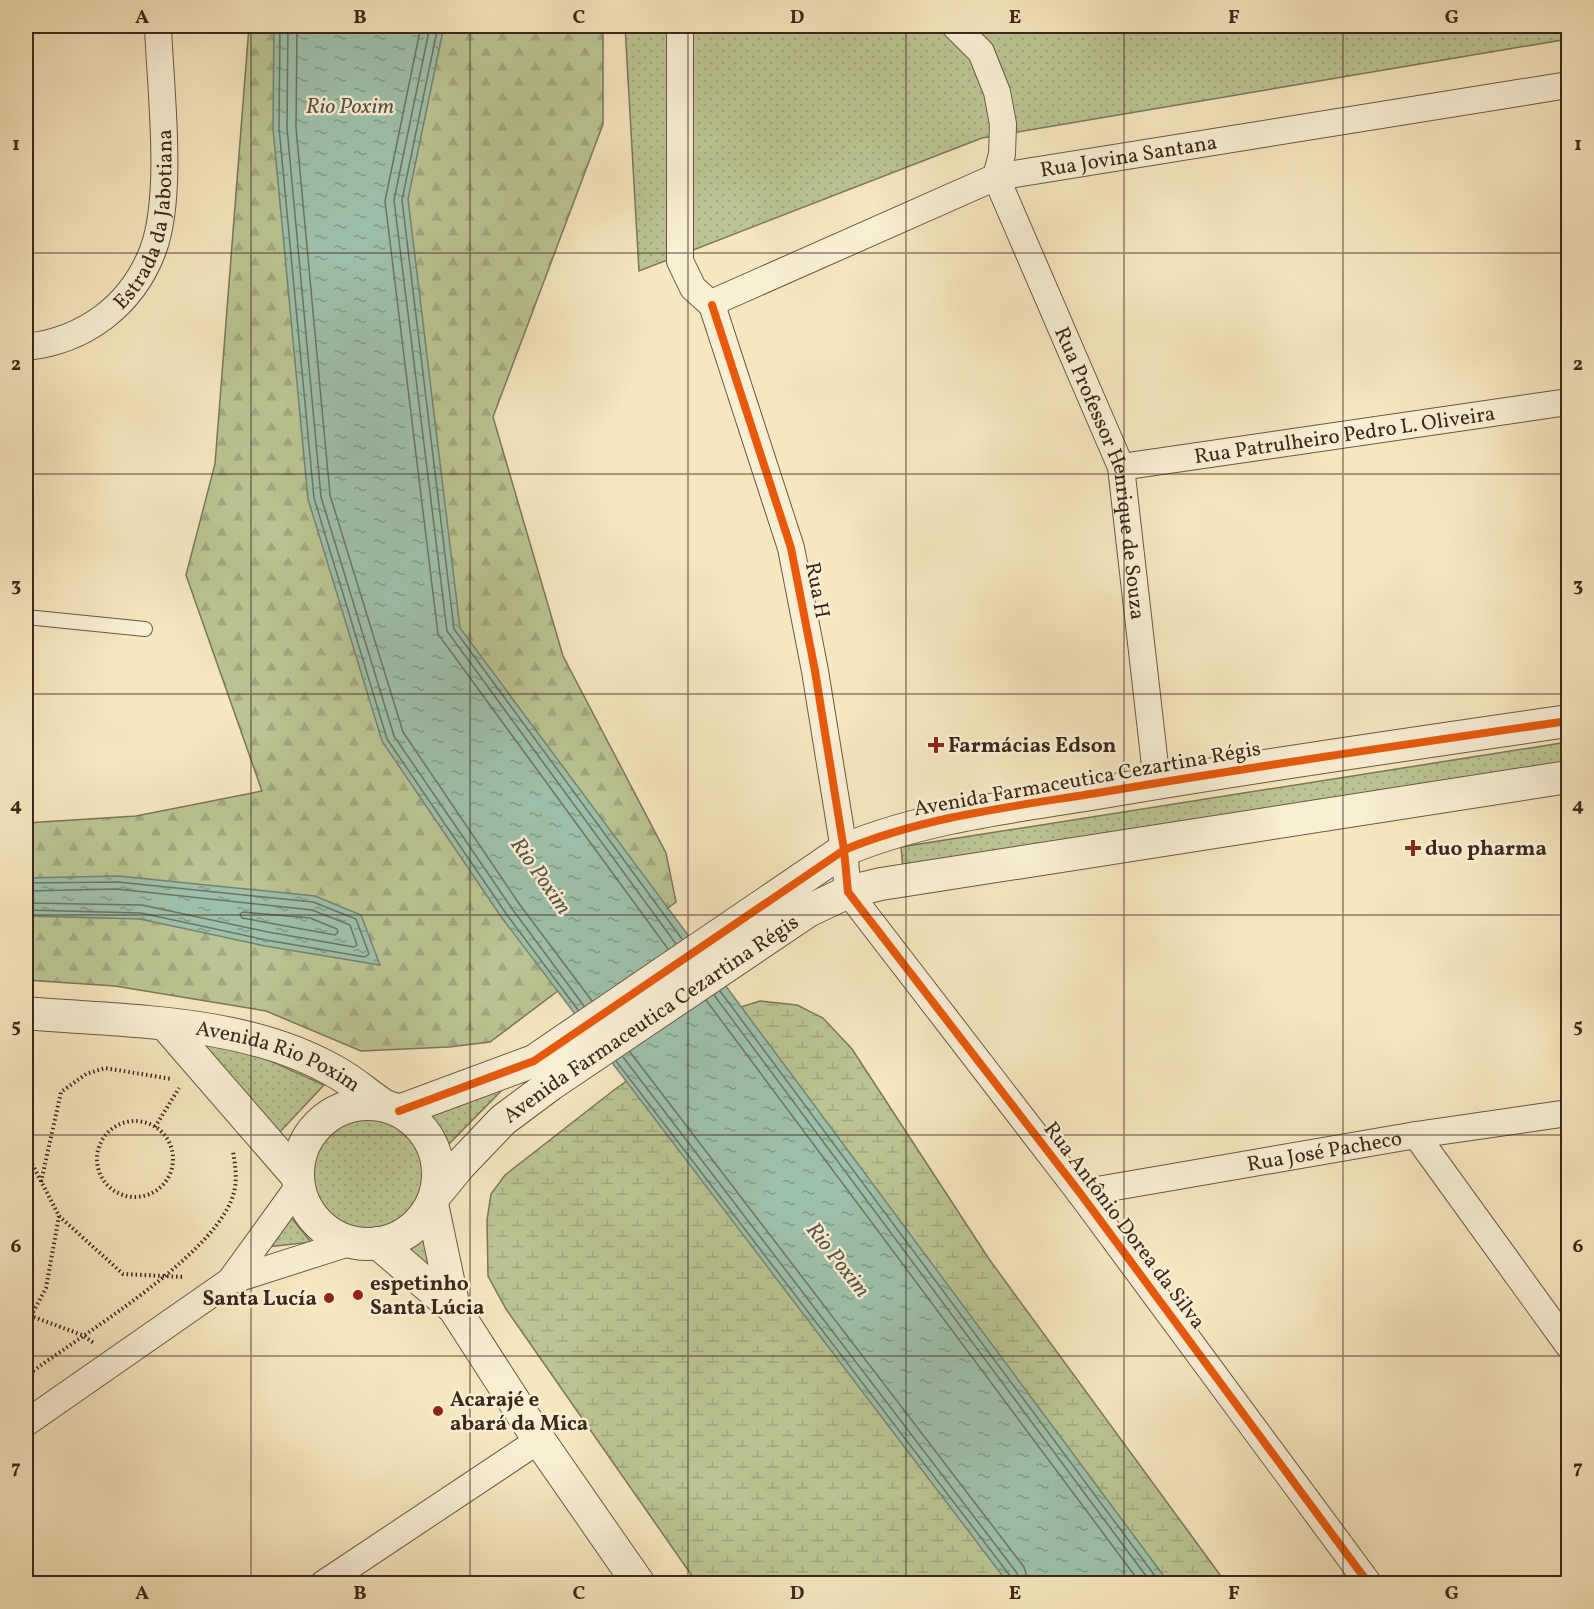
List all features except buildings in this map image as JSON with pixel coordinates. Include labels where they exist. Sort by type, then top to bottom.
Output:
[{"type":"street","name":"Estrada da Jabotiana","points":[[26,347],[44,345],[82,333],[109,315],[132,288],[153,250],[162,211],[164,170],[158,26]]},
{"type":"street","points":[[680,26],[680,261],[693,288],[712,306]]},
{"type":"street","points":[[955,26],[981,52],[997,92],[1004,124],[1002,154],[996,177]]},
{"type":"street","name":"Rua Jovina Santana","points":[[712,306],[716,301],[996,177],[1569,85]]},
{"type":"street","name":"Rua Professor Henrique de Souza","points":[[996,177],[1120,467],[1157,783]]},
{"type":"street","name":"Rua H","points":[[712,306],[791,548],[815,671],[844,850],[848,892]]},
{"type":"street","name":"Rua Patrulheiro Pedro L. Oliveira","points":[[1120,467],[1569,402]]},
{"type":"street","name":"Avenida Farmaceutica Cezartina Régis","points":[[434,1199],[460,1165],[503,1120],[542,1073],[745,935],[844,850],[884,833],[933,820],[1157,783],[1569,721]]},
{"type":"street","name":"Avenida Farmaceutica Cezartina Régis","points":[[745,935],[808,911],[848,892],[893,882],[1569,777]]},
{"type":"street","name":"Rua Antônio Dorea da Silva","points":[[848,892],[1080,1193],[1369,1584]]},
{"type":"street","name":"Avenida Rio Poxim","points":[[26,1013],[166,1025],[221,1033],[278,1047],[334,1070],[391,1108]]},
{"type":"street","name":"Avenida Rio Poxim","points":[[166,1025],[298,1182]]},
{"type":"street","points":[[230,1281],[298,1182],[304,1145],[322,1120],[341,1109],[362,1104],[391,1108],[542,1073]]},
{"type":"street","points":[[26,1423],[230,1281],[365,1243],[400,1237],[419,1222],[434,1199],[439,1175],[436,1155],[428,1137],[416,1122],[391,1108]]},
{"type":"street","name":"Rua José Pacheco","points":[[1080,1193],[1416,1135],[1569,1113]]},
{"type":"street","points":[[1416,1135],[1569,1345]]},
{"type":"street","points":[[298,1182],[306,1206],[317,1222],[333,1235],[365,1243],[454,1308],[539,1440],[639,1584]]},
{"type":"street","points":[[434,1199],[454,1308]]},
{"type":"street","points":[[323,1584],[539,1440]]},
{"type":"lane","points":[[26,617],[145,629]]},
{"type":"path","points":[[41,1182],[61,1092],[86,1074],[105,1068],[183,1081],[155,1127]]},
{"type":"path","points":[[139,1121],[155,1127],[169,1142],[173,1153],[169,1177],[150,1194],[125,1196],[114,1191],[98,1172],[98,1146],[105,1135],[126,1122],[139,1121]]},
{"type":"path","points":[[26,1376],[166,1275],[217,1225],[231,1201],[237,1174],[232,1148]]},
{"type":"path","points":[[26,1152],[59,1216],[123,1274],[166,1275],[230,1281]]},
{"type":"path","points":[[31,1316],[46,1288],[59,1216]]},
{"type":"path","points":[[26,1317],[31,1316],[82,1335],[118,1359]]},
{"type":"green space","points":[[249,26],[603,26],[603,124],[493,417],[563,656],[666,853],[676,902],[490,1042],[449,1047],[361,1051],[266,1011],[115,986],[26,980],[26,823],[136,816],[262,791],[186,575],[215,464]]},
{"type":"green space","points":[[625,26],[1568,26],[1568,39],[982,138],[639,271]]},
{"type":"green space","points":[[1568,742],[1568,765],[903,869],[901,847]]},
{"type":"green space","points":[[760,1001],[797,1005],[823,1018],[852,1049],[989,1259],[1226,1583],[697,1583],[506,1309],[488,1276],[487,1220],[491,1194],[505,1175],[614,1090],[722,1013]]},
{"type":"green space","points":[[224,1040],[324,1085],[279,1133],[196,1047]]},
{"type":"green space","points":[[510,1082],[443,1150],[417,1107]]},
{"type":"green space","points":[[368,1114],[391,1119],[410,1132],[423,1151],[428,1174],[423,1197],[410,1216],[391,1229],[368,1234],[345,1229],[326,1216],[313,1197],[308,1174],[313,1151],[326,1132],[345,1119]]},
{"type":"green space","points":[[278,1201],[311,1242],[249,1249]]},
{"type":"green space","points":[[428,1222],[445,1291],[394,1245]]},
{"type":"water","name":"Rio Poxim","points":[[274,26],[444,26],[408,199],[460,628],[1169,1583],[1008,1583],[502,918],[382,741],[308,499],[273,129]]},
{"type":"water","points":[[118,876],[315,896],[361,915],[380,965],[265,946],[140,919],[26,916],[26,878]]},
{"type":"cycle path","points":[[712,305],[791,548],[815,671],[844,850],[848,892],[1080,1193],[1369,1584]]},
{"type":"cycle path","points":[[399,1111],[534,1061],[844,850],[876,838],[941,820],[1008,807],[1281,763],[1568,721]]},
{"type":"place","name":"Farmácias Edson","points":[[936,745]]},
{"type":"place","name":"duo pharma","points":[[1413,848]]},
{"type":"place","name":"espetinho Santa Lúcia","points":[[358,1295]]},
{"type":"place","name":"Santa Lucía","points":[[329,1298]]},
{"type":"place","name":"Acarajé e abará da Mica","points":[[438,1411]]}]
